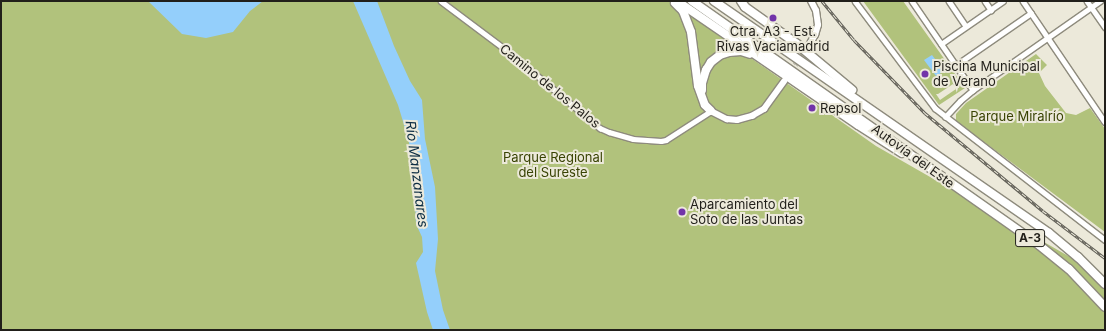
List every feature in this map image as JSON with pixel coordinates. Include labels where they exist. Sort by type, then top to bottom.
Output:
[{"type":"highway","points":[[673,1],[682,12],[691,32],[698,86],[705,105],[711,111]]},
{"type":"highway","points":[[677,1],[858,125],[936,176],[946,180]]},
{"type":"highway","name":"Autovía del Este","points":[[692,1],[1039,245],[1070,270],[1105,307]]},
{"type":"highway","name":"Autovía del Este","points":[[714,1],[1049,233],[1078,257],[1105,284]]},
{"type":"highway","points":[[741,1],[745,7],[797,44],[858,96],[866,106]]},
{"type":"highway","points":[[711,111],[703,94],[702,83],[706,70],[711,62],[725,53],[741,51],[763,60]]},
{"type":"street","name":"Camino de los Palos","points":[[441,1],[509,52],[600,128],[609,132],[633,139],[666,140],[711,111]]},
{"type":"street","points":[[808,47],[815,35],[818,25],[816,11],[811,1]]},
{"type":"street","points":[[855,1],[928,101],[945,117],[1105,240]]},
{"type":"street","points":[[912,1],[973,90]]},
{"type":"street","points":[[985,1],[991,10]]},
{"type":"street","points":[[941,44],[1003,1]]},
{"type":"street","points":[[1023,1],[1105,122]]},
{"type":"street","points":[[1087,1],[1105,27]]},
{"type":"street","points":[[945,117],[973,90],[1100,1]]},
{"type":"street","points":[[951,2],[966,26]]},
{"type":"street","points":[[956,65],[1031,13]]},
{"type":"street","points":[[711,111],[727,119],[737,120],[752,116],[764,109],[784,81]]},
{"type":"green space","name":"Parque Regional del Sureste","points":[[1,1],[670,1],[876,146],[1105,277],[1105,330],[1,330]]},
{"type":"green space","points":[[863,1],[903,1],[965,88],[939,105]],"holes":[[[953,84],[956,89],[940,100],[936,94]]]},
{"type":"green space","name":"Parque Miralrío","points":[[1036,54],[1047,65],[1039,73],[1045,86],[1066,113],[1076,115],[1090,108],[1105,129],[1105,232],[956,121],[956,114],[966,103]]},
{"type":"water","points":[[148,1],[263,1],[250,11],[233,32],[206,38],[182,34]]},
{"type":"water","name":"Río Manzanares","points":[[353,1],[377,1],[394,46],[410,81],[422,100],[425,139],[435,187],[438,239],[435,271],[443,310],[450,330],[433,330],[427,312],[416,263],[423,252],[422,237],[416,224],[414,167],[408,138],[398,105]]},
{"type":"water","points":[[932,55],[944,71],[936,76],[924,60]]},
{"type":"tunnel","points":[[790,72],[807,48]]},
{"type":"railway","points":[[822,1],[854,40],[925,113],[1043,211],[1105,258]]},
{"type":"place","name":"Ctra. A3 - Est. Rivas Vaciamadrid","points":[[773,18]]},
{"type":"place","name":"Piscina Municipal de Verano","points":[[925,74]]},
{"type":"place","name":"Repsol","points":[[812,108]]},
{"type":"place","name":"Aparcamiento del Soto de las Juntas","points":[[682,212]]}]
